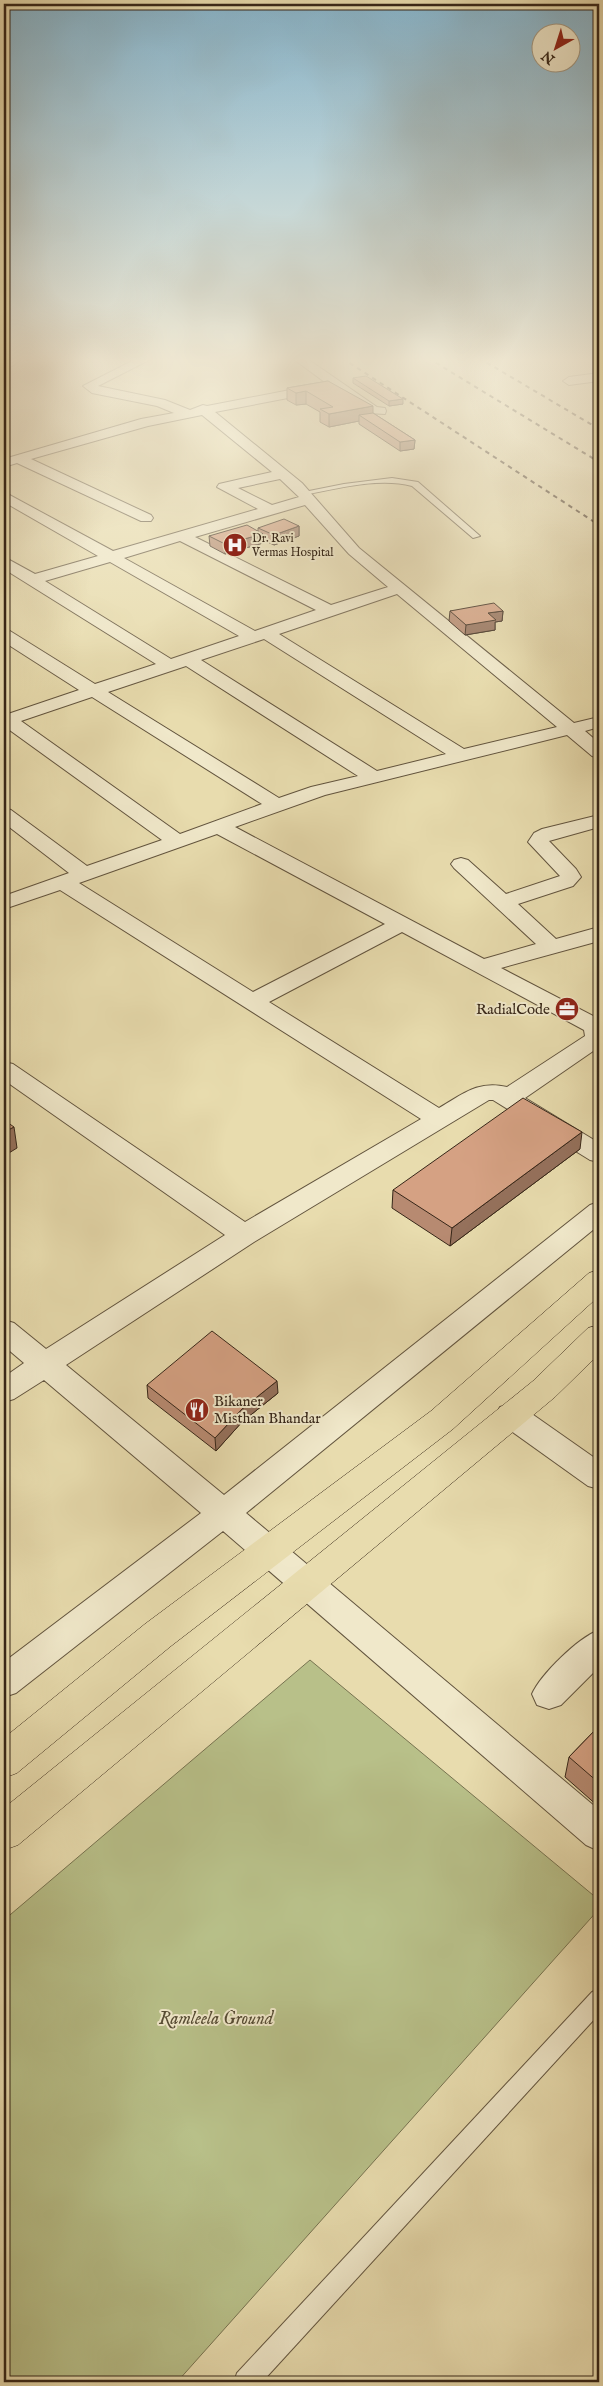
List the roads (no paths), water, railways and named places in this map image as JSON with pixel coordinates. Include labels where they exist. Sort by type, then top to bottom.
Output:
[{"type":"main road","points":[[4,1762],[158,1636],[442,1420],[599,1280]]},
{"type":"main road","points":[[4,1832],[544,1389],[599,1336]]},
{"type":"street","points":[[41,469],[146,518]]},
{"type":"street","points":[[276,469],[306,496],[354,552],[599,752]]},
{"type":"street","points":[[271,510],[224,487],[282,474]]},
{"type":"street","points":[[4,496],[111,557],[259,635],[462,756]]},
{"type":"street","points":[[32,580],[271,510],[306,496]]},
{"type":"street","points":[[181,536],[330,611]]},
{"type":"street","points":[[4,562],[169,665]]},
{"type":"street","points":[[5,720],[399,588]]},
{"type":"street","points":[[4,635],[276,804]]},
{"type":"street","points":[[187,659],[373,777]]},
{"type":"street","points":[[5,720],[177,840]]},
{"type":"street","points":[[4,903],[276,804],[373,777],[599,722]]},
{"type":"street","points":[[4,814],[84,874]]},
{"type":"street","points":[[503,902],[566,882],[570,878],[569,873],[538,842],[541,837],[549,833],[599,821]]},
{"type":"street","points":[[218,826],[483,966],[592,1025],[597,1031],[596,1038],[508,1098]]},
{"type":"street","points":[[461,864],[552,947]]},
{"type":"street","points":[[62,882],[438,1119]]},
{"type":"street","points":[[252,1002],[402,923]]},
{"type":"street","points":[[483,966],[599,934]]},
{"type":"street","points":[[4,1069],[244,1235]]},
{"type":"street","points":[[4,1391],[244,1235],[485,1092],[493,1092],[508,1098],[599,1154]]},
{"type":"street","points":[[4,1682],[224,1513],[599,1211]]},
{"type":"street","points":[[4,1330],[307,1583],[599,1833]]},
{"type":"street","points":[[511,1415],[599,1477]]},
{"type":"street","points":[[549,1694],[599,1645]]},
{"type":"lane","points":[[306,496],[392,480],[408,481],[476,536]]},
{"type":"lane","points":[[246,2382],[599,1999]]},
{"type":"railway","points":[[513,469],[599,525]]},
{"type":"place","name":"Dr. Ravi Vermas Hospital","points":[[235,545]]},
{"type":"place","name":"RadialCode","points":[[567,1009]]},
{"type":"place","name":"Bikaner Misthan Bhandar","points":[[197,1410]]},
{"type":"park label","name":"Ramleela Ground","points":[[216,2019]]}]
